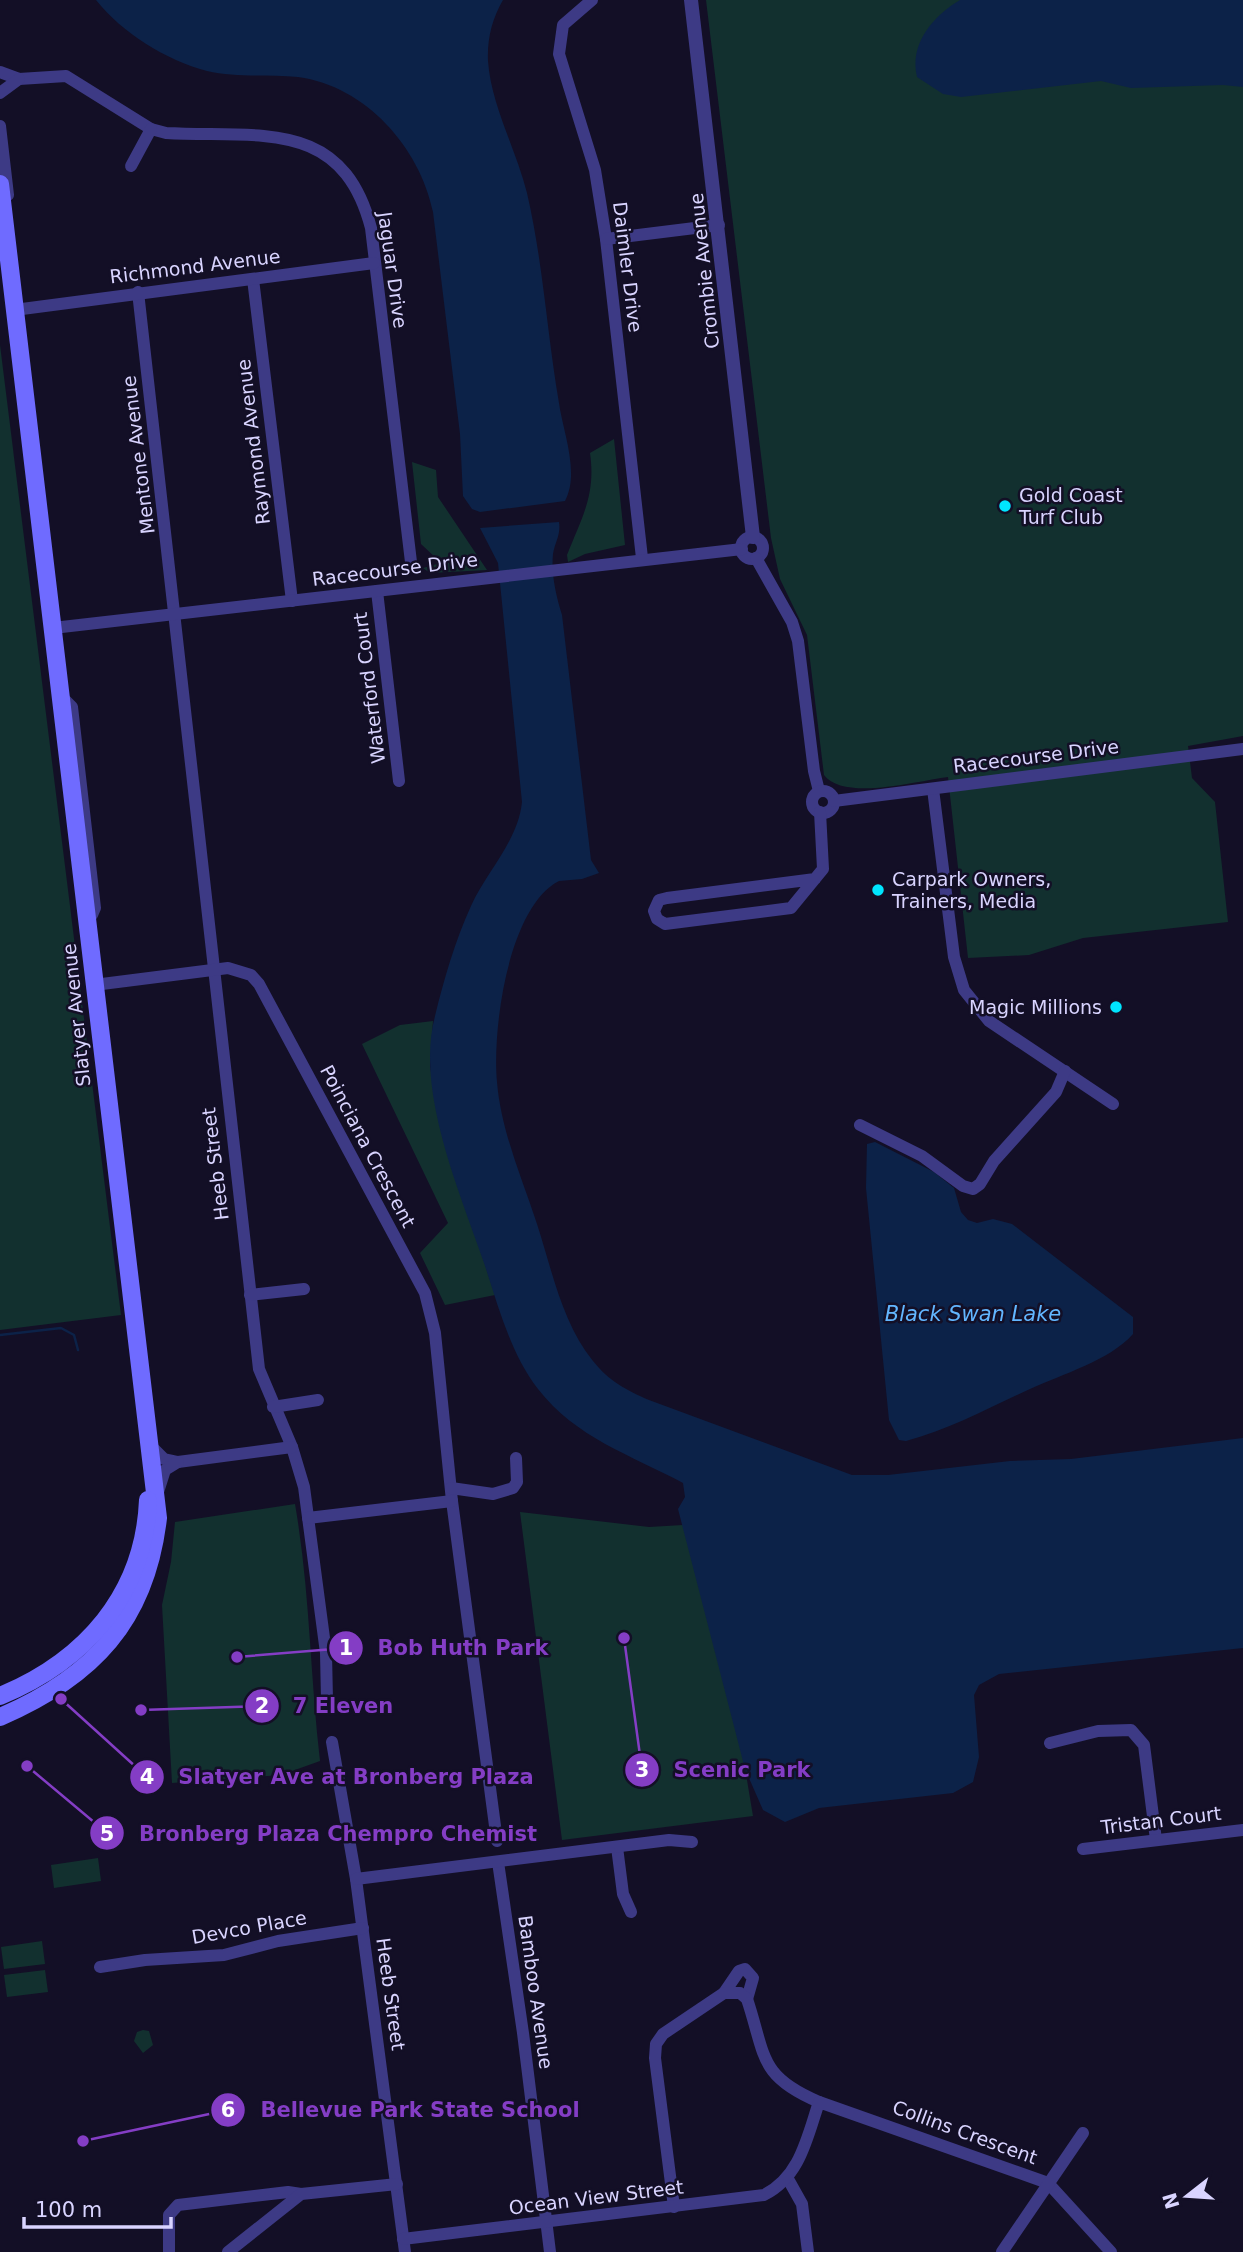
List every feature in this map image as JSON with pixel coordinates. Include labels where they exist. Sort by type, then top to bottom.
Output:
[{"type":"main road","name":"Slatyer Avenue","points":[[0,184],[146,1441],[158,1497],[151,1566],[134,1607],[123,1624],[96,1657],[75,1676],[44,1697],[0,1717]]},
{"type":"main road","name":"Slatyer Avenue","points":[[0,1696],[64,1662],[83,1648],[105,1621],[123,1591],[136,1559],[147,1513],[149,1465]]},
{"type":"street","name":"Daimler Drive","points":[[592,0],[563,25],[559,54],[595,170],[606,239],[642,558]]},
{"type":"street","name":"Crombie Avenue","points":[[691,0],[753,537]]},
{"type":"street","name":"Jaguar Drive","points":[[0,72],[19,79],[66,76],[150,129],[166,133],[294,141],[316,147],[337,162],[363,198],[371,228],[411,562]]},
{"type":"street","points":[[0,93],[19,79]]},
{"type":"street","name":"Slatyer Avenue","points":[[0,126],[50,549],[45,561]]},
{"type":"street","points":[[131,166],[150,129]]},
{"type":"street","points":[[606,239],[719,225]]},
{"type":"street","name":"Richmond Avenue","points":[[22,309],[374,263]]},
{"type":"street","name":"Raymond Avenue","points":[[253,279],[292,601]]},
{"type":"street","name":"Mentone Avenue","points":[[138,292],[176,615]]},
{"type":"street","points":[[753,537],[763,544],[761,554],[756,558],[748,558],[741,549],[743,541],[753,537]]},
{"type":"street","name":"Racecourse Drive","points":[[53,628],[377,592],[642,558],[741,549]]},
{"type":"street","points":[[756,558],[792,622],[798,641],[814,771],[819,791],[812,802],[820,812],[822,869],[815,879],[791,908],[665,924],[657,919],[654,911],[659,900],[667,898],[815,879]]},
{"type":"street","name":"Waterford Court","points":[[377,592],[399,781]]},
{"type":"street","name":"Heeb Street","points":[[176,615],[212,969],[258,1369],[292,1447],[304,1487],[326,1653],[327,1700]]},
{"type":"street","name":"Racecourse Drive","points":[[834,801],[1243,749]]},
{"type":"street","points":[[933,789],[954,957],[964,990],[989,1021],[1113,1104]]},
{"type":"street","points":[[819,791],[830,793],[834,801],[831,809],[820,812]]},
{"type":"street","name":"Poinciana Crescent","points":[[94,985],[212,969],[239,969],[259,984],[425,1293],[435,1333],[451,1494]]},
{"type":"street","points":[[860,1125],[922,1156],[963,1186],[973,1189],[1056,1092],[1065,1071]]},
{"type":"street","points":[[250,1295],[304,1289]]},
{"type":"street","points":[[273,1407],[318,1400]]},
{"type":"street","points":[[146,1441],[164,1459],[178,1462],[292,1447]]},
{"type":"street","points":[[308,1518],[451,1494],[493,1494],[513,1488],[517,1482],[516,1458]]},
{"type":"street","points":[[158,1497],[159,1481],[165,1470],[178,1462]]},
{"type":"street","points":[[451,1494],[497,1841]]},
{"type":"street","points":[[1050,1743],[1098,1731],[1131,1730],[1144,1745],[1156,1840]]},
{"type":"street","name":"Heeb Street","points":[[332,1742],[356,1879],[404,2246]]},
{"type":"street","name":"Tristan Court","points":[[1083,1849],[1243,1830]]},
{"type":"street","points":[[356,1879],[669,1840],[692,1842]]},
{"type":"street","points":[[617,1847],[622,1894],[631,1912]]},
{"type":"street","name":"Bamboo Avenue","points":[[498,1862],[523,2033],[550,2252]]},
{"type":"street","name":"Devco Place","points":[[100,1967],[145,1960],[224,1955],[278,1941],[363,1928]]},
{"type":"street","name":"Collins Crescent","points":[[674,2207],[655,2058],[656,2044],[663,2034],[724,1993],[738,1971],[745,1969],[753,1978],[747,1999],[770,2070],[793,2091],[1048,2183],[1111,2252]]},
{"type":"street","points":[[724,1993],[737,1991],[747,1999]]},
{"type":"street","points":[[808,2252],[802,2204],[788,2179],[802,2154],[819,2102]]},
{"type":"street","points":[[1002,2252],[1083,2133]]},
{"type":"street","name":"Ocean View Street","points":[[404,2246],[546,2222],[764,2195],[788,2179]]},
{"type":"street","points":[[169,2252],[169,2215],[178,2205],[288,2192],[301,2194],[397,2184]]},
{"type":"street","points":[[228,2252],[301,2194]]},
{"type":"green space","name":"Gold Coast Turf Club","points":[[706,0],[1243,0],[1243,736],[1188,746],[1192,778],[1215,802],[1228,922],[1083,938],[1029,955],[968,958],[948,777],[865,788],[834,783],[824,775],[807,635],[780,579],[771,538]]},
{"type":"green space","points":[[0,345],[121,1315],[0,1330]]},
{"type":"green space","points":[[614,439],[625,545],[585,554],[568,562],[567,555],[589,494],[590,453]]},
{"type":"green space","points":[[412,462],[436,470],[438,497],[487,570],[430,573],[423,568],[437,564],[436,558],[421,544]]},
{"type":"green space","points":[[433,1021],[430,1066],[440,1127],[495,1295],[445,1305],[420,1253],[448,1223],[362,1044],[400,1025]]},
{"type":"green space","points":[[295,1504],[304,1568],[320,1761],[281,1775],[172,1783],[162,1605],[171,1562],[175,1522]]},
{"type":"green space","points":[[520,1512],[649,1527],[683,1525],[742,1750],[753,1816],[562,1840]]},
{"type":"green space","points":[[98,1858],[101,1881],[54,1888],[51,1865]]},
{"type":"green space","points":[[42,1941],[45,1964],[4,1969],[1,1947]]},
{"type":"green space","points":[[45,1970],[48,1992],[7,1997],[4,1975]]},
{"type":"green space","points":[[149,2031],[153,2045],[143,2053],[134,2041],[137,2032]]},
{"type":"water","points":[[96,0],[503,0],[491,29],[488,45],[490,78],[527,193],[537,245],[555,377],[571,465],[569,490],[565,501],[480,512],[472,509],[463,496],[460,434],[433,212],[416,165],[386,124],[346,93],[323,83],[298,77],[218,73],[176,60],[132,34]]},
{"type":"water","points":[[960,0],[1243,0],[1243,87],[1223,85],[1131,88],[1101,81],[961,97],[943,94],[917,77],[917,53],[925,32],[932,23]]},
{"type":"water","points":[[559,522],[559,535],[553,554],[553,577],[562,615],[591,860],[599,873],[582,879],[559,881],[541,895],[527,916],[507,972],[497,1032],[496,1060],[499,1100],[507,1136],[559,1296],[573,1330],[593,1361],[618,1384],[649,1400],[852,1475],[888,1475],[1010,1461],[1071,1459],[1243,1438],[1243,1648],[999,1674],[979,1685],[974,1695],[979,1757],[973,1782],[953,1793],[819,1808],[785,1822],[763,1810],[745,1769],[678,1509],[685,1497],[683,1483],[587,1433],[553,1406],[528,1375],[506,1328],[443,1141],[431,1076],[430,1045],[435,1016],[450,960],[465,919],[515,830],[522,802],[498,563],[480,528]]},
{"type":"water","name":"Black Swan Lake","points":[[875,1142],[934,1172],[954,1188],[961,1212],[968,1220],[977,1223],[993,1219],[1012,1224],[1133,1317],[1133,1334],[1111,1352],[1084,1366],[969,1418],[906,1441],[899,1440],[889,1420],[866,1188],[867,1144]]},
{"type":"waterway","points":[[0,1335],[61,1328],[74,1335],[78,1350]]},
{"type":"place","name":"Gold Coast Turf Club","points":[[1005,506]]},
{"type":"place","name":"Carpark Owners, Trainers, Media","points":[[878,890]]},
{"type":"place","name":"Magic Millions","points":[[1116,1007]]},
{"type":"place","name":"Scenic Park","points":[[624,1638]]},
{"type":"place","name":"Bob Huth Park","points":[[237,1657]]},
{"type":"place","name":"Slatyer Ave at Bronberg Plaza","points":[[61,1699]]},
{"type":"place","name":"7 Eleven","points":[[141,1710]]},
{"type":"place","name":"Bronberg Plaza Chempro Chemist","points":[[27,1766]]},
{"type":"place","name":"Bellevue Park State School","points":[[83,2141]]}]
